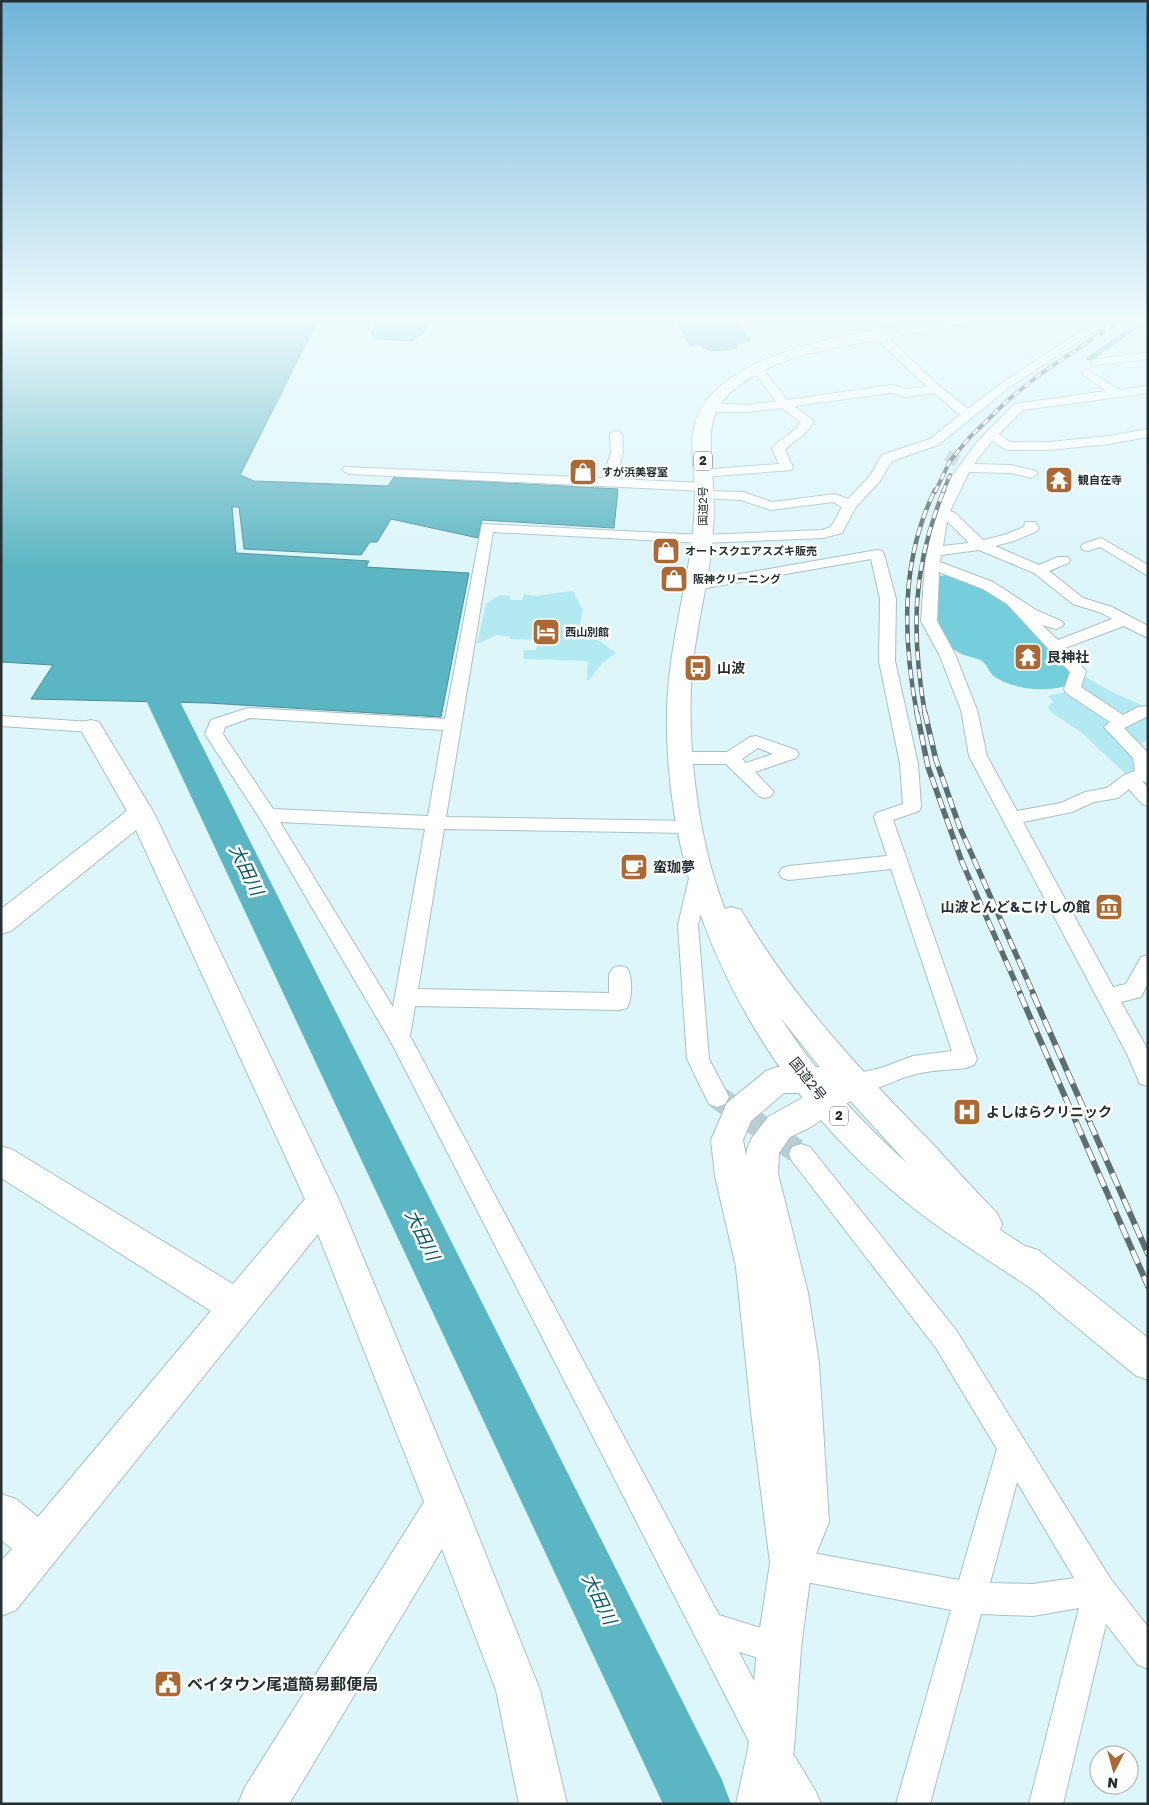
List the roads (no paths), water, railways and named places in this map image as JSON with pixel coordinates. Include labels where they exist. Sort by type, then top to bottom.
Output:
[{"type":"main road","name":"国道2号","points":[[716,400],[710,408],[702,428],[703,539],[686,629],[678,701],[681,758],[688,816],[700,874],[718,925],[743,979],[777,1037],[829,1087]]},
{"type":"main road","points":[[91,727],[141,813],[323,1202],[446,1505],[518,1690],[543,1804]]},
{"type":"main road","points":[[4,919],[141,813]]},
{"type":"main road","name":"国道2号","points":[[688,816],[710,873],[733,922],[784,1000],[829,1087],[880,1160],[954,1218],[1038,1274],[1148,1362]]},
{"type":"main road","points":[[766,1771],[779,1648],[791,1564],[808,1522],[800,1363],[790,1293],[761,1174],[763,1149],[779,1127],[829,1087]]},
{"type":"main road","points":[[1,1160],[237,1307]]},
{"type":"main road","points":[[1,1595],[323,1202]]},
{"type":"main road","points":[[262,1804],[446,1505]]},
{"type":"main road","points":[[1,1514],[42,1546]]},
{"type":"street","points":[[704,485],[787,467],[778,449],[788,439],[802,432],[808,421],[781,400]]},
{"type":"street","points":[[710,408],[750,409],[807,400]]},
{"type":"street","points":[[950,400],[968,415]]},
{"type":"street","points":[[399,1036],[487,527],[703,539],[823,534],[837,530],[850,505],[875,478],[887,458],[934,447],[987,400]]},
{"type":"street","points":[[1066,400],[1019,407],[981,445],[957,479],[942,513],[933,558],[930,620],[947,654],[969,710],[978,756],[1138,1054],[1148,1077]]},
{"type":"street","points":[[992,434],[1007,446],[1049,446],[1109,440],[1148,433]]},
{"type":"street","points":[[608,482],[617,452],[616,434]]},
{"type":"street","points":[[966,466],[974,469],[1012,469],[1031,474]]},
{"type":"street","points":[[349,470],[704,485],[771,506],[835,498],[850,505]]},
{"type":"street","points":[[942,513],[950,516],[980,545],[1039,570],[1078,601],[1107,610],[1148,633]]},
{"type":"street","points":[[933,558],[1018,536],[1032,528],[1030,525]]},
{"type":"street","points":[[1088,547],[1101,542],[1148,572]]},
{"type":"street","points":[[695,586],[877,554],[888,599],[887,661],[909,764],[912,807],[883,818],[966,1059],[913,1065],[883,1077],[829,1087]]},
{"type":"street","points":[[933,558],[993,588],[1014,604],[1041,620],[1056,624]]},
{"type":"street","points":[[1039,570],[1062,560]]},
{"type":"street","points":[[1014,604],[1078,671],[1072,689],[1122,722]]},
{"type":"street","points":[[1055,647],[1124,620]]},
{"type":"street","points":[[1148,711],[1144,710],[1113,727],[1141,756],[1141,777],[1148,800]]},
{"type":"street","points":[[452,725],[248,713],[217,724],[214,734],[267,815],[399,1036],[709,1628],[766,1771],[804,1804]]},
{"type":"street","points":[[1,721],[91,727]]},
{"type":"street","points":[[681,758],[737,764],[765,792]]},
{"type":"street","points":[[1012,818],[1064,808],[1092,796],[1112,794],[1141,777]]},
{"type":"street","points":[[267,815],[435,823],[688,816]]},
{"type":"street","points":[[789,872],[898,861]]},
{"type":"street","points":[[700,874],[688,926],[698,1059],[717,1097]]},
{"type":"street","points":[[1107,996],[1133,991],[1148,963]]},
{"type":"street","points":[[406,997],[619,1002],[620,974]]},
{"type":"street","points":[[801,1154],[946,1339],[1100,1589],[1148,1653]]},
{"type":"street","points":[[913,1804],[1012,1446]]},
{"type":"street","points":[[791,1564],[970,1598],[1033,1600],[1100,1589]]},
{"type":"street","points":[[1046,1804],[1100,1589]]},
{"type":"street","points":[[709,1628],[779,1648]]},
{"type":"waterway","name":"大田川","points":[[146,666],[698,1804]]},
{"type":"tunnel","points":[[947,455],[966,466]]},
{"type":"tunnel","points":[[717,1097],[801,1154]]},
{"type":"railway","points":[[935,492],[950,461],[969,438],[1008,400]]},
{"type":"railway","points":[[943,492],[950,475]]},
{"type":"railway","points":[[917,714],[912,686],[907,629],[910,572],[915,544],[935,490]]},
{"type":"railway","points":[[925,714],[920,684],[916,628],[917,600],[926,546],[933,519],[944,490]]},
{"type":"railway","points":[[917,713],[928,767],[962,862],[1021,995]]},
{"type":"railway","points":[[925,713],[936,760],[960,828],[1034,995]]},
{"type":"railway","points":[[1020,994],[1148,1286]]},
{"type":"railway","points":[[1033,994],[1148,1254]]},
{"type":"place","name":"すが浜美容室","points":[[583,472]]},
{"type":"place","name":"観自在寺","points":[[1059,480]]},
{"type":"place","name":"オートスクエアスズキ販売","points":[[666,551]]},
{"type":"place","name":"阪神クリーニング","points":[[674,579]]},
{"type":"place","name":"西山別館","points":[[546,632]]},
{"type":"place","name":"艮神社","points":[[1028,657]]},
{"type":"place","name":"山波","points":[[698,668]]},
{"type":"place","name":"蛮珈夢","points":[[634,867]]},
{"type":"place","name":"山波とんど&こけしの館","points":[[1109,907]]},
{"type":"place","name":"よしはらクリニック","points":[[967,1112]]},
{"type":"place","name":"ベイタウン尾道簡易郵便局","points":[[168,1684]]}]
